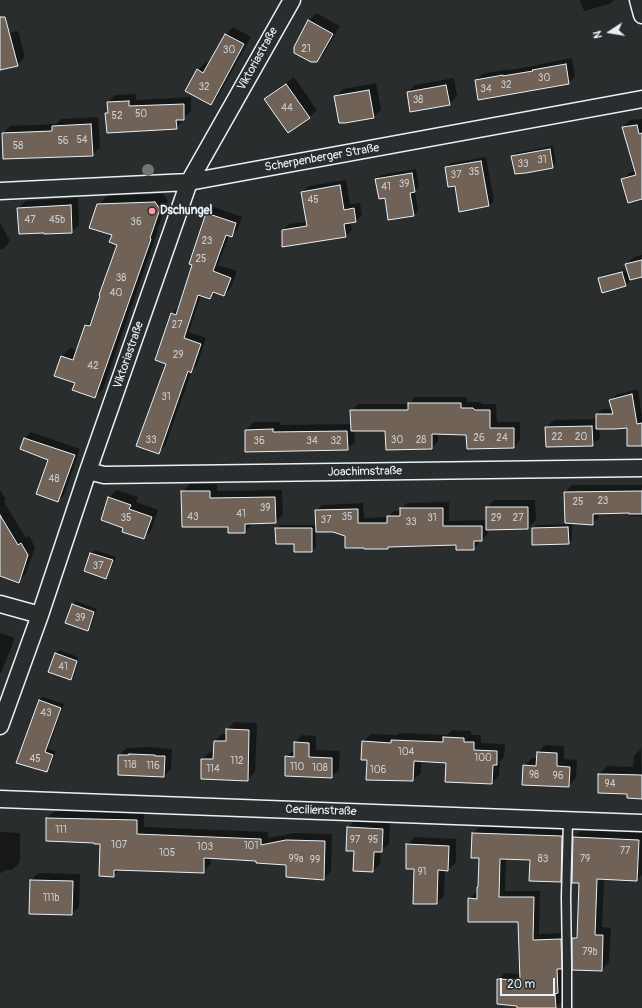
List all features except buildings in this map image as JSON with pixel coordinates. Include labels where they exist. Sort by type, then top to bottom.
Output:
[{"type":"street","name":"Viktoriastraße","points":[[0,726],[40,615],[189,182],[292,0]]},
{"type":"street","points":[[638,0],[642,15]]},
{"type":"street","name":"Scherpenberger Straße","points":[[0,191],[189,182],[642,99]]},
{"type":"street","name":"Joachimstraße","points":[[88,472],[104,475],[642,468]]},
{"type":"street","points":[[0,604],[40,615]]},
{"type":"street","name":"Cecilienstraße","points":[[0,799],[642,823]]},
{"type":"lane","points":[[567,1008],[566,897],[568,820]]},
{"type":"place","name":"Dschungel","points":[[152,211]]}]
